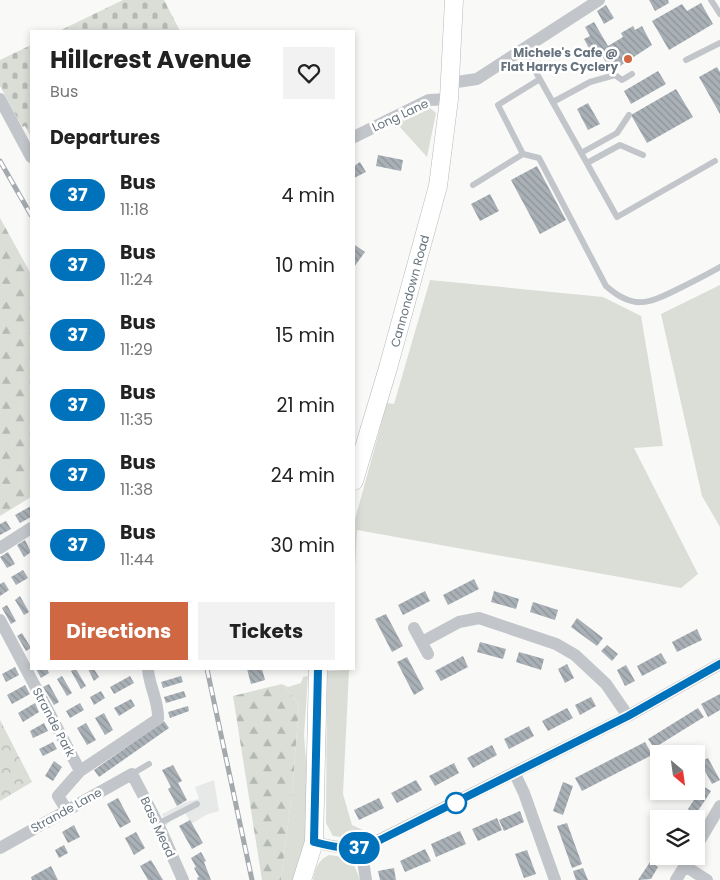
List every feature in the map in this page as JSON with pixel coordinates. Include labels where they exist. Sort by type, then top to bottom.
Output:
[{"type":"main road","name":"Cannondown Road","points":[[355,478],[388,368],[438,186],[449,91],[454,0]]},
{"type":"main road","points":[[302,880],[314,842],[318,670]]},
{"type":"street","name":"Long Lane","points":[[355,137],[477,78],[600,0]]},
{"type":"street","points":[[0,99],[30,154]]},
{"type":"street","points":[[0,548],[30,529]]},
{"type":"street","points":[[422,642],[459,622],[479,618],[556,644],[575,656],[606,684],[628,716]]},
{"type":"street","name":"Strande Park","points":[[0,620],[80,771]]},
{"type":"street","points":[[414,628],[428,654]]},
{"type":"street","points":[[314,842],[340,848],[361,848],[515,774],[628,716],[720,664]]},
{"type":"street","name":"Strande Park","points":[[66,809],[58,796],[80,771],[158,719],[158,709],[149,684],[148,670]]},
{"type":"street","name":"Strande Lane","points":[[0,848],[66,809],[132,774]]},
{"type":"street","name":"Bass Mead","points":[[132,774],[158,824],[183,880]]},
{"type":"street","points":[[515,774],[524,793],[555,880]]},
{"type":"street","points":[[705,832],[720,806]]},
{"type":"street","points":[[361,848],[366,880]]},
{"type":"street","points":[[676,880],[685,865]]},
{"type":"street","points":[[692,865],[707,880]]},
{"type":"lane","points":[[711,0],[720,14]]},
{"type":"lane","points":[[686,60],[720,43]]},
{"type":"lane","points":[[523,49],[617,218],[715,160]]},
{"type":"lane","points":[[553,102],[590,82],[615,75],[622,80],[632,74]]},
{"type":"lane","points":[[523,154],[498,105],[540,79]]},
{"type":"lane","points":[[581,153],[616,133],[629,115]]},
{"type":"lane","points":[[587,163],[620,145],[643,156]]},
{"type":"lane","points":[[473,184],[523,154],[539,158],[606,286],[617,296],[643,303],[657,300],[720,267]]},
{"type":"lane","points":[[132,774],[149,764]]},
{"type":"lane","points":[[158,824],[197,804]]},
{"type":"shaded area","points":[[214,780],[219,811],[206,815],[191,824],[184,810],[176,814],[166,826],[162,814],[186,802],[199,799],[195,787]]},
{"type":"green space","points":[[123,0],[164,0],[179,30],[61,30]]},
{"type":"green space","points":[[30,45],[30,135],[25,126],[22,127],[0,86],[0,60]]},
{"type":"green space","points":[[426,108],[430,108],[436,113],[427,157],[399,126],[395,128],[395,123]]},
{"type":"green space","points":[[0,218],[30,272],[30,498],[0,516]]},
{"type":"green space","points":[[430,280],[603,297],[641,316],[663,446],[634,448],[698,574],[681,588],[357,530],[355,569],[355,519],[387,403],[394,404]]},
{"type":"green space","points":[[720,285],[720,527],[702,496],[661,314]]},
{"type":"green space","points":[[349,670],[343,794],[352,825],[365,831],[350,838],[333,836],[326,823],[327,671]]},
{"type":"green space","points":[[308,676],[304,735],[310,814],[307,838],[295,880],[281,880],[293,784],[299,704],[282,684],[288,687],[301,683],[303,677]]},
{"type":"green space","points":[[282,684],[299,704],[293,784],[281,880],[262,880],[233,696]]},
{"type":"green space","points":[[0,720],[32,782],[0,801]]},
{"type":"green space","points":[[329,855],[342,857],[350,861],[360,880],[313,880],[318,865],[322,859]]},
{"type":"building","points":[[649,0],[668,0],[669,3],[655,11]]},
{"type":"building","points":[[701,3],[713,24],[669,50],[652,21],[682,4],[687,11]]},
{"type":"building","points":[[606,5],[614,18],[604,24],[597,11]]},
{"type":"building","points":[[594,22],[608,46],[623,37],[621,33],[633,26],[635,30],[642,26],[652,45],[611,72],[598,48],[591,52],[584,39],[590,36],[585,27]]},
{"type":"building","points":[[717,67],[720,72],[720,114],[699,77]]},
{"type":"building","points":[[658,71],[666,84],[631,104],[624,91]]},
{"type":"building","points":[[676,89],[693,117],[647,143],[631,115]]},
{"type":"building","points":[[588,103],[600,124],[588,130],[577,109]]},
{"type":"building","points":[[378,155],[403,160],[401,171],[376,166]]},
{"type":"building","points":[[360,162],[366,172],[355,178],[355,165]]},
{"type":"building","points":[[537,166],[566,220],[540,234],[511,180]]},
{"type":"building","points":[[490,194],[499,211],[480,221],[471,204]]},
{"type":"building","points":[[355,245],[365,252],[355,266]]},
{"type":"building","points":[[30,507],[30,518],[20,523],[15,515]]},
{"type":"building","points":[[6,521],[11,529],[0,535],[0,524]]},
{"type":"building","points":[[25,540],[30,553],[24,557],[17,545]]},
{"type":"building","points":[[8,552],[15,564],[7,568],[0,557]]},
{"type":"building","points":[[23,570],[28,578],[16,585],[11,577]]},
{"type":"building","points":[[474,579],[479,589],[448,605],[443,595]]},
{"type":"building","points":[[4,582],[9,590],[0,596],[0,584]]},
{"type":"building","points":[[425,591],[430,601],[403,615],[398,605]]},
{"type":"building","points":[[494,591],[519,599],[516,609],[491,602]]},
{"type":"building","points":[[20,596],[29,612],[24,615],[15,600]]},
{"type":"building","points":[[533,602],[558,610],[555,620],[530,612]]},
{"type":"building","points":[[7,605],[16,621],[11,624],[2,608]]},
{"type":"building","points":[[386,614],[403,646],[392,652],[375,619]]},
{"type":"building","points":[[577,618],[603,638],[597,646],[571,627]]},
{"type":"building","points":[[697,629],[702,640],[677,652],[672,642]]},
{"type":"building","points":[[22,633],[30,649],[26,651],[17,636]]},
{"type":"building","points":[[480,642],[506,649],[503,659],[477,652]]},
{"type":"building","points":[[607,645],[618,654],[612,661],[601,651]]},
{"type":"building","points":[[519,652],[544,659],[541,670],[516,662]]},
{"type":"building","points":[[661,653],[667,663],[642,676],[637,666]]},
{"type":"building","points":[[463,656],[468,667],[441,681],[435,671]]},
{"type":"building","points":[[407,657],[424,689],[414,695],[397,662]]},
{"type":"building","points":[[567,664],[574,678],[565,683],[558,669]]},
{"type":"building","points":[[626,665],[635,681],[625,686],[617,670]]},
{"type":"building","points":[[15,667],[19,675],[6,682],[2,674]]},
{"type":"building","points":[[37,670],[48,670],[49,673],[41,678]]},
{"type":"building","points":[[77,670],[86,686],[81,689],[71,671]]},
{"type":"building","points":[[88,670],[95,670],[99,677],[94,681]]},
{"type":"building","points":[[247,670],[262,670],[265,680],[251,684]]},
{"type":"building","points":[[62,676],[72,693],[67,696],[57,679]]},
{"type":"building","points":[[130,676],[134,683],[114,694],[110,687]]},
{"type":"building","points":[[181,676],[183,682],[163,688],[161,682]]},
{"type":"building","points":[[49,684],[59,702],[54,705],[43,687]]},
{"type":"building","points":[[25,685],[30,694],[12,704],[7,695]]},
{"type":"building","points":[[101,691],[105,698],[94,705],[90,697]]},
{"type":"building","points":[[184,691],[186,697],[166,703],[164,697]]},
{"type":"building","points":[[720,694],[720,710],[708,717],[701,704]]},
{"type":"building","points":[[591,697],[596,706],[580,715],[575,705]]},
{"type":"building","points":[[131,699],[135,706],[119,716],[114,708]]},
{"type":"building","points":[[35,703],[39,712],[23,722],[18,713]]},
{"type":"building","points":[[80,703],[84,710],[70,718],[66,711]]},
{"type":"building","points":[[188,706],[189,711],[170,718],[168,712]]},
{"type":"building","points":[[567,708],[573,718],[548,731],[542,721]]},
{"type":"building","points":[[698,708],[704,717],[659,745],[652,745],[648,739]]},
{"type":"building","points":[[104,713],[113,730],[105,735],[95,718]]},
{"type":"building","points":[[164,721],[169,728],[99,777],[94,770]]},
{"type":"building","points":[[44,723],[48,731],[33,738],[30,731]]},
{"type":"building","points":[[86,723],[96,740],[87,745],[77,728]]},
{"type":"building","points":[[529,726],[534,736],[509,749],[504,739]]},
{"type":"building","points":[[53,742],[57,749],[43,756],[39,749]]},
{"type":"building","points":[[645,742],[650,751],[650,756],[582,791],[575,778]]},
{"type":"building","points":[[492,745],[497,755],[473,768],[467,758]]},
{"type":"building","points":[[708,758],[720,780],[712,784],[705,771],[705,760]]},
{"type":"building","points":[[54,761],[62,767],[53,781],[45,776]]},
{"type":"building","points":[[454,763],[459,773],[435,786],[429,776]]},
{"type":"building","points":[[173,765],[182,781],[178,783],[187,800],[177,806],[168,789],[171,787],[162,770]]},
{"type":"building","points":[[416,780],[422,790],[397,803],[391,793]]},
{"type":"building","points":[[563,782],[573,786],[563,815],[553,811]]},
{"type":"building","points":[[705,787],[711,791],[699,810],[688,809],[694,800],[705,800]]},
{"type":"building","points":[[118,798],[131,822],[120,828],[107,804]]},
{"type":"building","points":[[379,798],[384,808],[359,820],[354,810]]},
{"type":"building","points":[[520,811],[524,822],[504,831],[499,820]]},
{"type":"building","points":[[497,818],[502,830],[478,841],[472,829]]},
{"type":"building","points":[[190,820],[203,843],[192,849],[179,826]]},
{"type":"building","points":[[567,823],[582,864],[572,868],[557,826]]},
{"type":"building","points":[[74,825],[80,837],[68,843],[62,832]]},
{"type":"building","points":[[460,831],[466,844],[436,857],[431,844]]},
{"type":"building","points":[[136,832],[145,848],[134,855],[125,838]]},
{"type":"building","points":[[64,845],[68,853],[59,858],[55,850]]},
{"type":"building","points":[[425,849],[431,861],[405,872],[400,861]]},
{"type":"building","points":[[527,850],[536,874],[524,878],[515,854]]},
{"type":"building","points":[[201,852],[206,861],[204,862],[211,880],[198,880],[197,878],[199,877],[194,868],[196,867],[191,858]]},
{"type":"building","points":[[151,860],[163,880],[148,880],[140,866]]},
{"type":"building","points":[[650,862],[650,865],[658,867],[651,879],[638,880]]},
{"type":"building","points":[[51,866],[58,880],[32,880],[31,877]]},
{"type":"building","points":[[394,868],[396,880],[380,880],[378,871]]},
{"type":"building","points":[[583,868],[588,880],[576,880],[573,871]]},
{"type":"railway","points":[[0,161],[30,213]]},
{"type":"railway","points":[[207,670],[252,880]]},
{"type":"bus line","name":"37","points":[[318,670],[317,800],[314,842],[340,848],[361,848],[515,774],[628,716],[720,664]]},
{"type":"place","name":"Michele's Cafe @ Flat Harrys Cyclery","points":[[628,59]]}]
